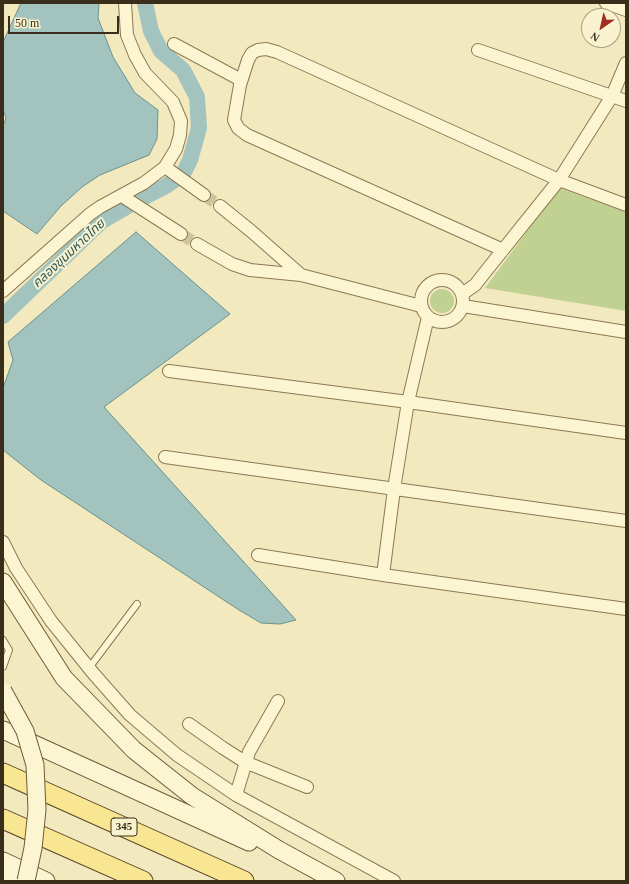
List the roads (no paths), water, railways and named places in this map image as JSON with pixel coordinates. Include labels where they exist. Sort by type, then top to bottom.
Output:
[{"type":"main road","points":[[3,582],[64,678],[134,750],[192,796],[279,850],[336,881]]},
{"type":"main road","points":[[3,691],[25,731],[35,765],[37,810],[33,848],[26,881]]},
{"type":"main road","points":[[3,730],[336,881]]},
{"type":"main road","name":"345","points":[[3,772],[244,881]]},
{"type":"main road","points":[[3,819],[143,881]]},
{"type":"main road","points":[[3,861],[46,881]]},
{"type":"main road","points":[[3,876],[16,881]]},
{"type":"street","points":[[3,291],[90,214],[100,207],[126,198],[144,183],[168,170],[180,135],[181,120],[173,102],[145,73],[135,55],[127,35],[125,3]]},
{"type":"street","points":[[606,3],[626,10]]},
{"type":"street","points":[[174,44],[241,80]]},
{"type":"street","points":[[503,250],[247,135],[238,128],[234,120],[241,80],[252,53],[258,50],[266,49],[277,52],[559,180],[626,205]]},
{"type":"street","points":[[478,50],[626,101]]},
{"type":"street","points":[[463,300],[458,287],[452,282],[444,280],[436,281],[430,284],[424,290],[421,298],[424,312],[433,321],[446,322],[457,317],[463,300],[559,180],[612,96],[626,62]]},
{"type":"street","points":[[168,170],[201,192]]},
{"type":"street","points":[[126,198],[181,234]]},
{"type":"street","points":[[220,206],[301,275]]},
{"type":"street","points":[[197,244],[232,264],[250,270],[301,275],[422,306]]},
{"type":"street","points":[[463,300],[626,332]]},
{"type":"street","points":[[383,574],[394,489],[408,402],[428,317]]},
{"type":"street","points":[[169,371],[408,402],[626,433]]},
{"type":"street","points":[[165,457],[626,521]]},
{"type":"street","points":[[3,542],[16,568],[50,620],[130,715],[177,755],[236,795],[394,881]]},
{"type":"street","points":[[258,555],[626,610]]},
{"type":"street","points":[[236,795],[249,752],[278,701]]},
{"type":"street","points":[[189,724],[245,762],[306,787]]},
{"type":"lane","points":[[89,668],[137,604]]},
{"type":"lane","points":[[3,640],[9,650],[3,667]]},
{"type":"water","points":[[21,3],[99,3],[98,18],[113,57],[135,93],[158,110],[157,139],[149,155],[100,175],[82,187],[61,206],[37,234],[3,211],[3,126],[6,118],[3,109],[3,42]]},
{"type":"water","points":[[136,232],[230,314],[104,407],[296,620],[280,624],[261,623],[41,480],[3,450],[3,388],[13,360],[8,342]]},
{"type":"waterway","name":"คลองขุนมหาดไทย","points":[[3,316],[102,221],[166,186],[183,174],[190,160],[199,128],[197,97],[183,70],[161,51],[151,31],[145,3]]},
{"type":"tunnel","points":[[204,195],[220,206]]},
{"type":"tunnel","points":[[181,234],[197,244]]}]
